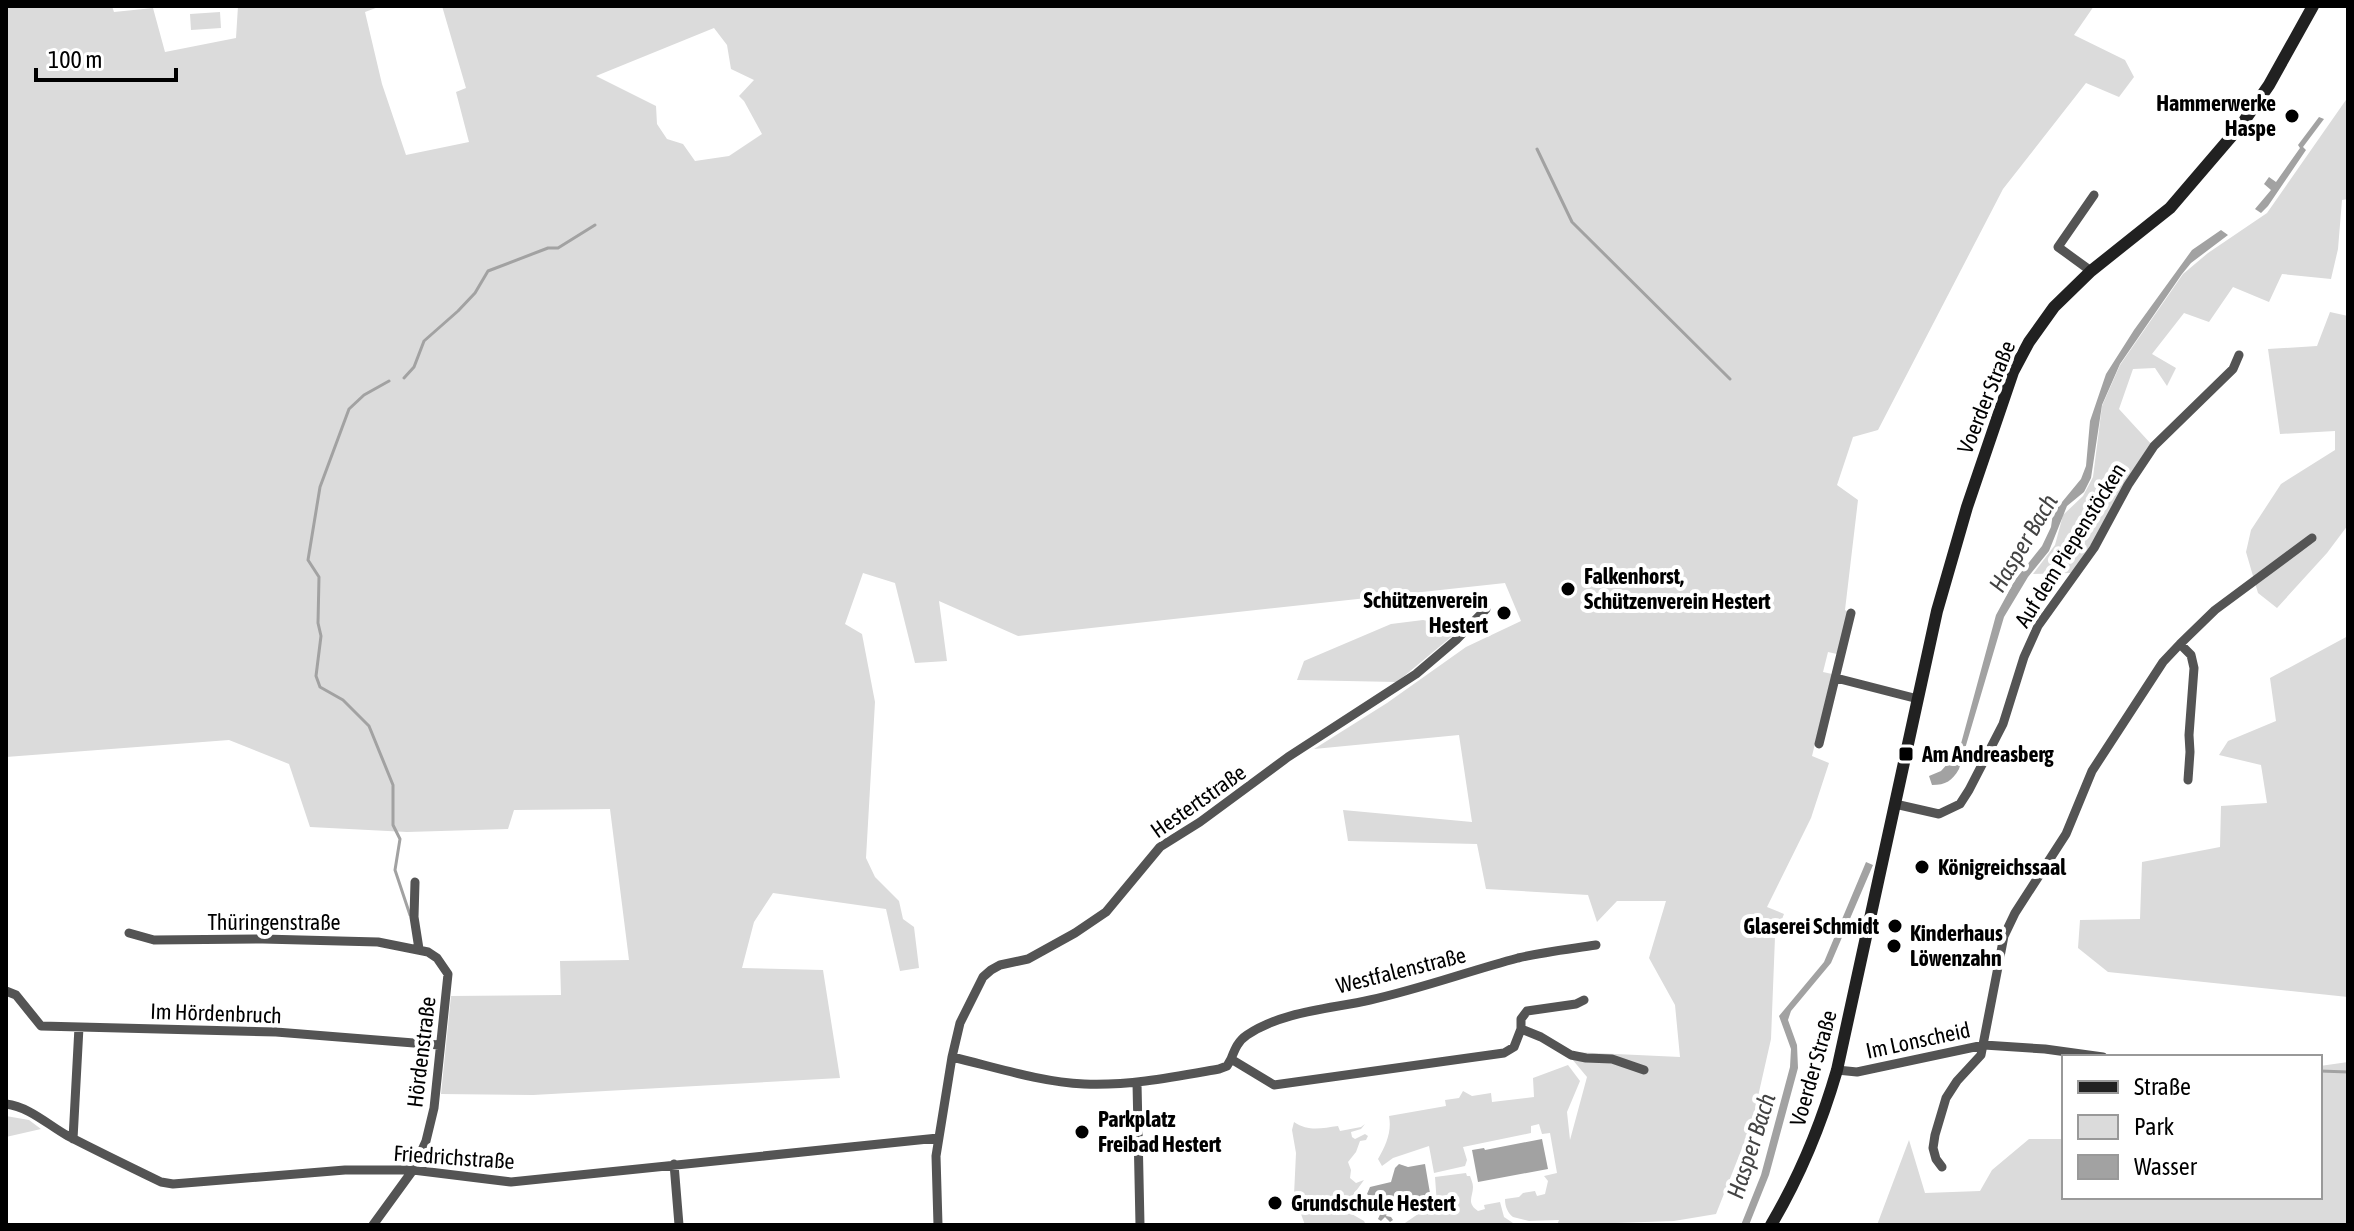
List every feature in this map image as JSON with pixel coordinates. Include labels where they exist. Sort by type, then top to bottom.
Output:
[{"type":"main road","name":"Voerder Straße","points":[[1918,699],[1952,557],[2004,394],[2017,363],[2054,307],[2091,271],[2170,208],[2242,124],[2269,85],[2310,7]]},
{"type":"main road","points":[[1895,804],[1918,699]]},
{"type":"main road","name":"Voerder Straße","points":[[1771,1225],[1815,1138],[1837,1070],[1895,804]]},
{"type":"street","points":[[2091,271],[2058,247],[2094,195]]},
{"type":"street","name":"Auf dem Piepenstöcken","points":[[1895,804],[1939,814],[1960,804],[2003,724],[2024,657],[2038,626],[2094,548],[2128,485],[2154,446],[2233,369],[2239,355]]},
{"type":"street","points":[[1942,1167],[1933,1148],[1940,1118],[1946,1098],[1957,1081],[1981,1055],[2004,936],[2015,913],[2066,834],[2092,771],[2163,662],[2215,610],[2312,538]]},
{"type":"street","name":"Hestertstraße","points":[[938,1225],[936,1156],[952,1057],[960,1023],[983,977],[1000,965],[1028,959],[1106,912],[1160,847],[1200,822],[1288,757],[1416,674],[1486,609]]},
{"type":"street","points":[[1819,744],[1851,613]]},
{"type":"street","points":[[2180,644],[2191,655],[2194,668],[2188,780]]},
{"type":"street","points":[[1836,678],[1918,699]]},
{"type":"street","points":[[415,882],[414,917],[419,949]]},
{"type":"street","name":"Thüringenstraße","points":[[129,933],[154,940],[367,941],[419,949]]},
{"type":"street","name":"Westfalenstraße","points":[[952,1057],[1039,1078],[1083,1084],[1137,1083],[1219,1069],[1227,1066],[1236,1046],[1249,1033],[1281,1019],[1321,1008],[1371,1000],[1522,957],[1596,945]]},
{"type":"street","name":"Hördenstraße","points":[[373,1225],[413,1170],[426,1141],[434,1108],[448,974],[437,958],[419,949]]},
{"type":"street","name":"Im Hördenbruch","points":[[6,991],[16,995],[41,1026],[276,1032],[439,1045]]},
{"type":"street","points":[[1231,1059],[1274,1085],[1504,1053],[1514,1047],[1521,1029],[1521,1019],[1527,1011],[1576,1004],[1584,1000]]},
{"type":"street","points":[[73,1139],[79,1027]]},
{"type":"street","points":[[1521,1029],[1571,1055],[1612,1059],[1644,1070]]},
{"type":"street","name":"Im Lonscheid","points":[[1837,1070],[1857,1072],[1984,1045],[2088,1055]]},
{"type":"street","points":[[1137,1083],[1140,1225]]},
{"type":"street","name":"Friedrichstraße","points":[[6,1104],[36,1115],[73,1139],[161,1182],[173,1184],[345,1170],[413,1170],[511,1182],[938,1138]]},
{"type":"street","points":[[674,1164],[679,1225]]},
{"type":"green space","points":[[6,6],[112,6],[114,12],[153,8],[165,52],[236,38],[238,6],[381,6],[365,12],[382,84],[406,155],[469,142],[456,92],[466,88],[442,6],[2094,6],[2074,35],[2125,60],[2134,77],[2119,97],[2086,83],[2003,189],[1878,430],[1853,437],[1837,485],[1858,500],[1845,610],[1848,612],[1837,654],[1828,652],[1823,672],[1832,674],[1812,756],[1829,763],[1811,818],[1767,907],[1784,914],[1775,937],[1771,1039],[1752,1123],[1716,1214],[1674,1221],[1557,1225],[1559,1220],[1529,1221],[1513,1217],[1507,1210],[1505,1199],[1535,1191],[1537,1196],[1545,1194],[1548,1181],[1544,1176],[1557,1173],[1550,1133],[1542,1134],[1539,1124],[1531,1126],[1531,1133],[1463,1147],[1467,1160],[1465,1166],[1434,1173],[1429,1146],[1393,1158],[1382,1166],[1378,1159],[1388,1138],[1389,1116],[1446,1106],[1445,1100],[1459,1098],[1463,1091],[1472,1096],[1491,1093],[1492,1102],[1534,1097],[1533,1078],[1568,1065],[1580,1081],[1567,1112],[1570,1140],[1587,1077],[1572,1059],[1573,1052],[1680,1057],[1675,1005],[1649,958],[1666,901],[1617,901],[1597,922],[1588,895],[1486,889],[1477,844],[1348,841],[1343,810],[1472,822],[1459,735],[1314,749],[1387,703],[1466,647],[1521,621],[1505,583],[1018,636],[939,601],[947,661],[915,663],[895,583],[863,573],[845,624],[862,634],[875,702],[866,858],[875,877],[899,901],[903,919],[914,927],[919,968],[900,971],[886,909],[773,893],[754,922],[742,968],[823,970],[840,1078],[533,1095],[441,1094],[451,996],[561,995],[560,961],[629,960],[610,809],[514,810],[508,829],[407,832],[310,827],[289,764],[229,740],[6,757]],"holes":[[[714,28],[727,45],[731,69],[754,80],[739,96],[762,134],[729,156],[695,161],[683,144],[667,139],[657,124],[656,106],[596,76]]]},
{"type":"green space","points":[[220,12],[221,28],[191,30],[190,14]]},
{"type":"green space","points":[[2348,97],[2348,199],[2342,200],[2338,249],[2331,279],[2282,274],[2269,302],[2233,287],[2209,322],[2184,313],[2152,354],[2176,368],[2167,386],[2155,368],[2133,369],[2119,409],[2152,445],[2092,547],[2071,573],[2033,574],[2055,545],[2063,515],[2083,496],[2093,477],[2102,406],[2120,365],[2183,274],[2267,213]]},
{"type":"green space","points":[[2330,312],[2348,316],[2348,525],[2277,608],[2258,593],[2246,552],[2251,530],[2281,484],[2335,450],[2335,431],[2280,434],[2268,349],[2317,346]]},
{"type":"green space","points":[[1423,620],[1462,628],[1397,682],[1297,680],[1304,661],[1391,624]]},
{"type":"green space","points":[[2348,636],[2348,997],[2108,972],[2078,948],[2080,920],[2140,919],[2142,862],[2220,847],[2221,806],[2267,803],[2261,765],[2219,755],[2228,741],[2276,721],[2270,678]]},
{"type":"green space","points":[[2348,1062],[2348,1225],[1877,1225],[1909,1140],[1925,1193],[1980,1191],[1992,1170],[2029,1139],[2062,1139],[2062,1199],[2322,1199],[2322,1066]]},
{"type":"green space","points":[[6,1116],[29,1120],[41,1129],[6,1137]]},
{"type":"green space","points":[[1294,1122],[1310,1128],[1338,1126],[1340,1131],[1365,1124],[1361,1129],[1351,1132],[1355,1139],[1365,1134],[1368,1136],[1360,1141],[1348,1162],[1350,1178],[1356,1183],[1364,1180],[1343,1209],[1366,1225],[1305,1225],[1294,1195]]},
{"type":"green space","points":[[1466,1173],[1473,1184],[1471,1203],[1474,1208],[1478,1211],[1485,1209],[1484,1205],[1500,1202],[1504,1217],[1516,1225],[1402,1225],[1437,1205],[1435,1177]]},
{"type":"water","points":[[2319,117],[2324,119],[2303,147],[2306,150],[2261,213],[2255,209],[2271,190],[2264,184],[2269,177],[2276,182]]},
{"type":"water","points":[[2221,230],[2228,235],[2191,263],[2120,364],[2102,405],[2091,478],[2084,492],[2067,506],[2049,551],[2028,577],[2004,617],[1959,769],[1948,782],[1932,785],[1929,776],[1941,771],[1959,751],[1996,615],[2015,580],[2042,546],[2051,527],[2053,513],[2081,479],[2086,466],[2090,421],[2106,374],[2192,250]]},
{"type":"water","points":[[1866,862],[1873,865],[1831,963],[1791,1011],[1788,1020],[1797,1045],[1798,1068],[1769,1175],[1749,1225],[1741,1225],[1761,1175],[1790,1067],[1791,1049],[1779,1016],[1824,962]]},
{"type":"water","points":[[1542,1139],[1548,1169],[1478,1182],[1472,1150]]},
{"type":"water","points":[[1399,1164],[1408,1167],[1425,1164],[1431,1199],[1385,1207],[1388,1212],[1386,1216],[1393,1220],[1390,1222],[1385,1217],[1381,1221],[1378,1219],[1383,1208],[1367,1194],[1370,1187],[1391,1182]]},
{"type":"waterway","points":[[1537,149],[1572,222],[1730,379]]},
{"type":"waterway","points":[[404,378],[414,367],[424,341],[475,293],[488,271],[548,248],[558,248],[595,225]]},
{"type":"waterway","points":[[389,381],[364,395],[349,409],[320,487],[308,560],[319,577],[318,623],[321,636],[316,676],[320,687],[343,700],[369,726],[393,785],[393,825],[400,839],[395,870],[410,915]]},
{"type":"waterway","points":[[2322,1071],[2348,1072]]},
{"type":"place","name":"Hammerwerke Haspe","points":[[2292,116]]},
{"type":"place","name":"Falkenhorst, Schützenverein Hestert","points":[[1568,589]]},
{"type":"place","name":"Schützenverein Hestert","points":[[1504,613]]},
{"type":"place","name":"Am Andreasberg","points":[[1906,754]]},
{"type":"place","name":"Königreichssaal","points":[[1922,867]]},
{"type":"place","name":"Glaserei Schmidt","points":[[1895,926]]},
{"type":"place","name":"Kinderhaus Löwenzahn","points":[[1894,946]]},
{"type":"place","name":"Parkplatz Freibad Hestert","points":[[1082,1132]]},
{"type":"place","name":"Grundschule Hestert","points":[[1275,1203]]},
{"type":"water label","name":"Hasper Bach","points":[[2023,543]]},
{"type":"water label","name":"Hasper Bach","points":[[1751,1146]]}]
